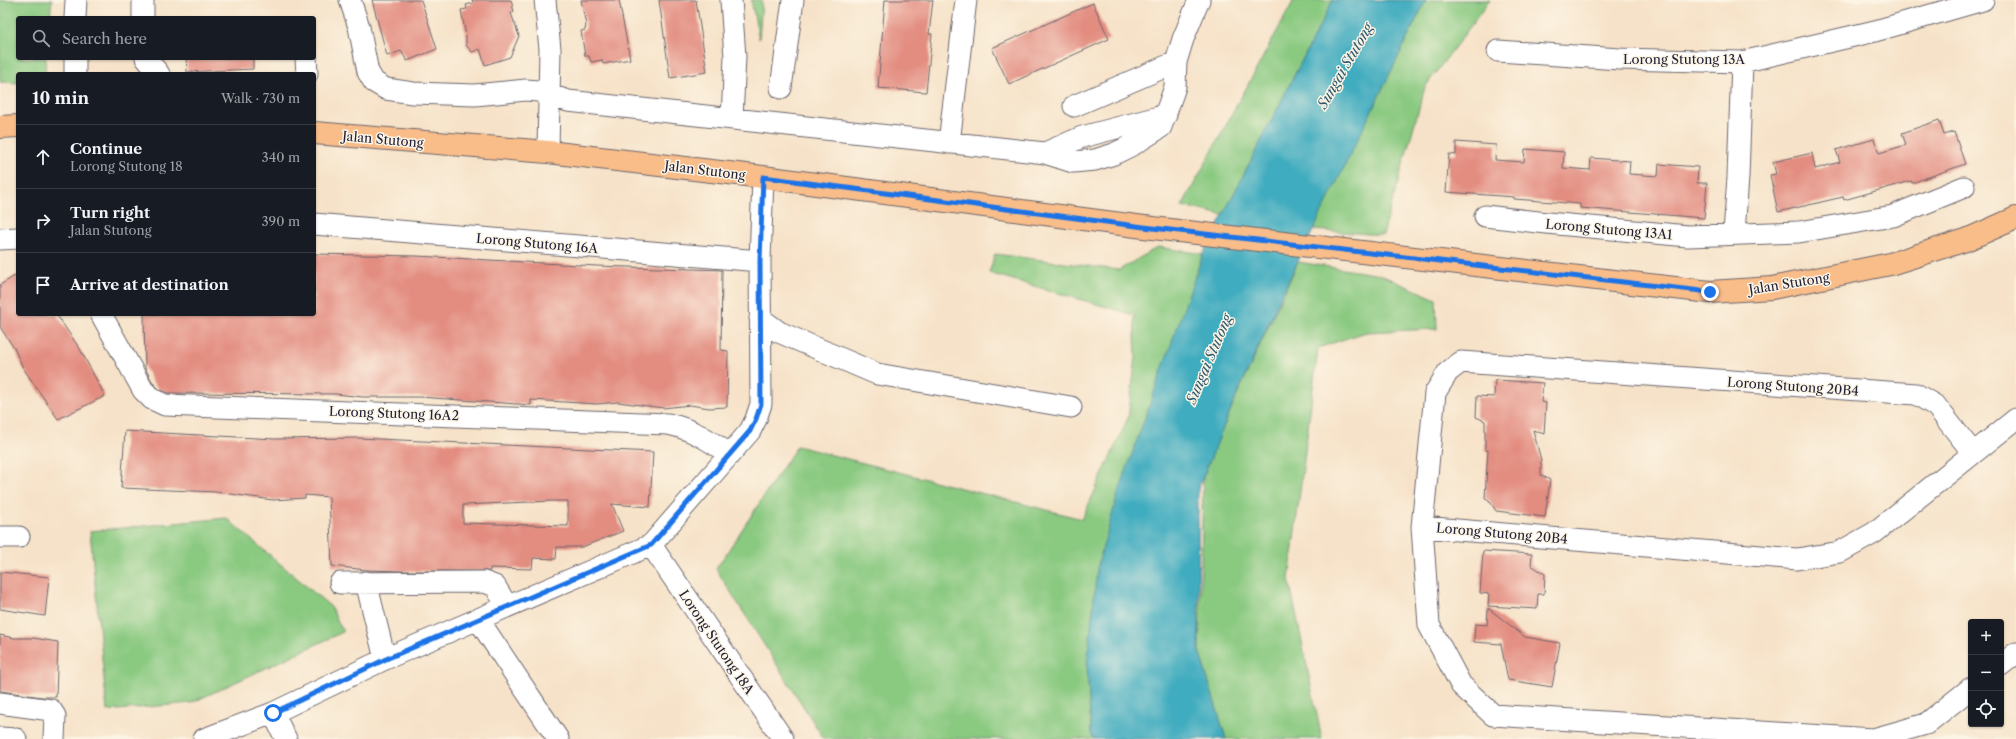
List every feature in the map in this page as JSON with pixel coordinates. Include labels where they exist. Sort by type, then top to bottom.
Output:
[{"type":"main road","points":[[0,126],[16,126]]},
{"type":"main road","name":"Jalan Stutong","points":[[316,133],[548,152],[763,177],[1144,227],[1710,292],[1772,288],[1890,264],[1966,240],[2016,218]]},
{"type":"street","points":[[76,0],[76,16]]},
{"type":"street","points":[[143,0],[143,16]]},
{"type":"street","points":[[350,0],[358,27],[368,72],[374,82],[386,89],[413,93],[474,95],[526,90],[550,95],[568,101],[732,118],[1045,154],[1082,137],[1166,115],[1175,87],[1176,62],[1185,32],[1199,0]]},
{"type":"street","points":[[545,0],[550,49],[548,152]]},
{"type":"street","points":[[731,0],[734,58],[732,118]]},
{"type":"street","points":[[781,88],[793,0]]},
{"type":"street","points":[[949,143],[966,0]]},
{"type":"street","name":"Lorong Stutong 13A","points":[[1498,51],[1620,59],[1742,62],[1876,31],[1983,0]]},
{"type":"street","points":[[75,60],[75,72]]},
{"type":"street","points":[[148,60],[157,72]]},
{"type":"street","points":[[306,60],[307,72]]},
{"type":"street","points":[[1074,106],[1176,62]]},
{"type":"street","points":[[1734,233],[1738,177],[1742,62]]},
{"type":"street","points":[[204,739],[273,713],[386,659],[651,545],[750,431],[761,404],[760,261],[763,177]]},
{"type":"street","name":"Lorong Stutong 13A1","points":[[1485,216],[1688,236],[1734,233],[1798,232],[1893,216],[1964,187]]},
{"type":"street","name":"Lorong Stutong 16A","points":[[316,224],[760,261]]},
{"type":"street","points":[[0,239],[16,238]]},
{"type":"street","name":"Lorong Stutong 16A2","points":[[102,316],[143,390],[152,399],[165,405],[668,424],[686,428],[702,436],[729,454]]},
{"type":"street","points":[[760,318],[780,332],[877,374],[1071,407]]},
{"type":"street","name":"Lorong Stutong 20B4","points":[[1973,453],[1936,406],[1916,394],[1461,362],[1448,372],[1435,393],[1422,527],[1797,559],[1840,552],[1874,533],[2016,419]]},
{"type":"street","points":[[1422,527],[1429,625],[1461,685],[1493,715],[1873,739],[1926,724],[1968,690]]},
{"type":"street","name":"Lorong Stutong 18A","points":[[651,545],[783,739]]},
{"type":"street","points":[[366,582],[386,659]]},
{"type":"street","points":[[340,583],[484,582],[495,586],[507,606]]},
{"type":"street","points":[[478,619],[558,739]]},
{"type":"street","points":[[2004,663],[2016,653]]},
{"type":"street","points":[[0,702],[51,710],[55,716],[54,739]]},
{"type":"street","points":[[273,713],[286,739]]},
{"type":"street","points":[[0,738],[16,739]]},
{"type":"green space","points":[[0,0],[52,0],[50,16],[16,16],[16,60],[46,60],[45,72],[16,72],[16,83],[0,82]]},
{"type":"green space","points":[[751,0],[762,0],[759,39]]},
{"type":"green space","points":[[1294,0],[1333,0],[1223,215],[1182,206]]},
{"type":"green space","points":[[1426,0],[1490,0],[1425,87],[1383,235],[1313,230]]},
{"type":"green space","points":[[1158,247],[1203,254],[1182,315],[1087,665],[1091,734],[1094,739],[824,739],[716,569],[797,446],[1082,519],[1128,418],[1136,357],[1134,315],[989,273],[995,254],[1119,270]]},
{"type":"green space","points":[[1298,262],[1381,275],[1436,299],[1437,329],[1366,332],[1318,348],[1289,579],[1322,739],[1226,739],[1199,651],[1203,477],[1233,404]]},
{"type":"green space","points":[[226,518],[331,607],[343,632],[191,703],[107,711],[90,531]]},
{"type":"water","name":"Sungai Stutong","points":[[1333,0],[1426,0],[1281,296],[1233,404],[1198,489],[1199,651],[1226,739],[1094,739],[1091,734],[1087,665],[1097,568],[1118,494],[1203,254]]},
{"type":"building","points":[[372,0],[421,0],[437,49],[407,61],[401,51],[387,56]]},
{"type":"building","points":[[472,0],[511,0],[514,12],[511,13],[519,36],[510,57],[485,65],[480,49],[472,52],[466,45],[466,36],[461,10],[467,9],[466,5],[473,3]]},
{"type":"building","points":[[581,0],[619,0],[630,59],[603,64],[602,60],[591,62],[589,56],[585,56],[581,31],[585,30],[586,25]]},
{"type":"building","points":[[659,0],[696,0],[707,72],[670,78]]},
{"type":"building","points":[[885,0],[933,0],[929,34],[932,34],[926,92],[878,88]]},
{"type":"building","points":[[1093,3],[1109,39],[1009,84],[992,48]]},
{"type":"building","points":[[186,60],[253,60],[253,69],[187,72]]},
{"type":"building","points":[[1939,120],[1944,135],[1954,132],[1965,164],[1912,183],[1911,181],[1844,200],[1843,197],[1778,212],[1770,175],[1776,174],[1773,162],[1812,153],[1815,169],[1840,162],[1836,150],[1874,139],[1879,153],[1906,145],[1902,133]]},
{"type":"building","points":[[1456,142],[1496,145],[1495,160],[1524,162],[1525,149],[1564,152],[1563,168],[1590,170],[1591,158],[1630,161],[1629,174],[1658,176],[1659,164],[1698,167],[1697,183],[1707,183],[1704,218],[1580,208],[1580,204],[1446,192],[1449,154],[1456,155]]},
{"type":"building","points":[[316,254],[416,256],[597,266],[722,270],[721,350],[728,351],[727,407],[709,408],[690,405],[663,408],[618,402],[597,404],[531,400],[531,405],[419,397],[363,397],[336,394],[168,393],[159,389],[153,383],[145,368],[144,316],[316,316]]},
{"type":"building","points":[[16,275],[16,316],[57,316],[80,349],[105,396],[58,419],[23,368],[14,348],[0,327],[0,285]]},
{"type":"building","points":[[1495,380],[1543,383],[1541,402],[1546,403],[1544,434],[1533,430],[1541,460],[1541,475],[1550,480],[1545,517],[1496,511],[1489,500],[1485,498],[1488,450],[1485,450],[1485,421],[1476,417],[1477,396],[1494,397]]},
{"type":"building","points":[[125,431],[275,439],[358,438],[653,452],[650,507],[612,504],[623,531],[582,547],[557,547],[556,559],[533,558],[532,569],[490,568],[490,571],[402,571],[366,570],[332,566],[329,497],[305,495],[305,498],[273,500],[216,492],[121,488]],"holes":[[[568,501],[568,526],[463,523],[463,505]]]},
{"type":"building","points":[[1483,551],[1532,554],[1531,565],[1545,574],[1544,594],[1538,594],[1537,609],[1488,606],[1489,594],[1480,593]]},
{"type":"building","points":[[0,572],[49,577],[45,616],[0,609]]},
{"type":"building","points":[[1488,608],[1525,637],[1560,643],[1552,687],[1508,680],[1501,644],[1474,642],[1475,624],[1487,625]]},
{"type":"building","points":[[0,635],[14,638],[33,638],[58,642],[56,697],[42,697],[0,691]]},
{"type":"route","points":[[273,713],[386,659],[651,545],[680,509],[750,431],[761,404],[760,261],[763,177],[1144,227],[1710,292]]}]
